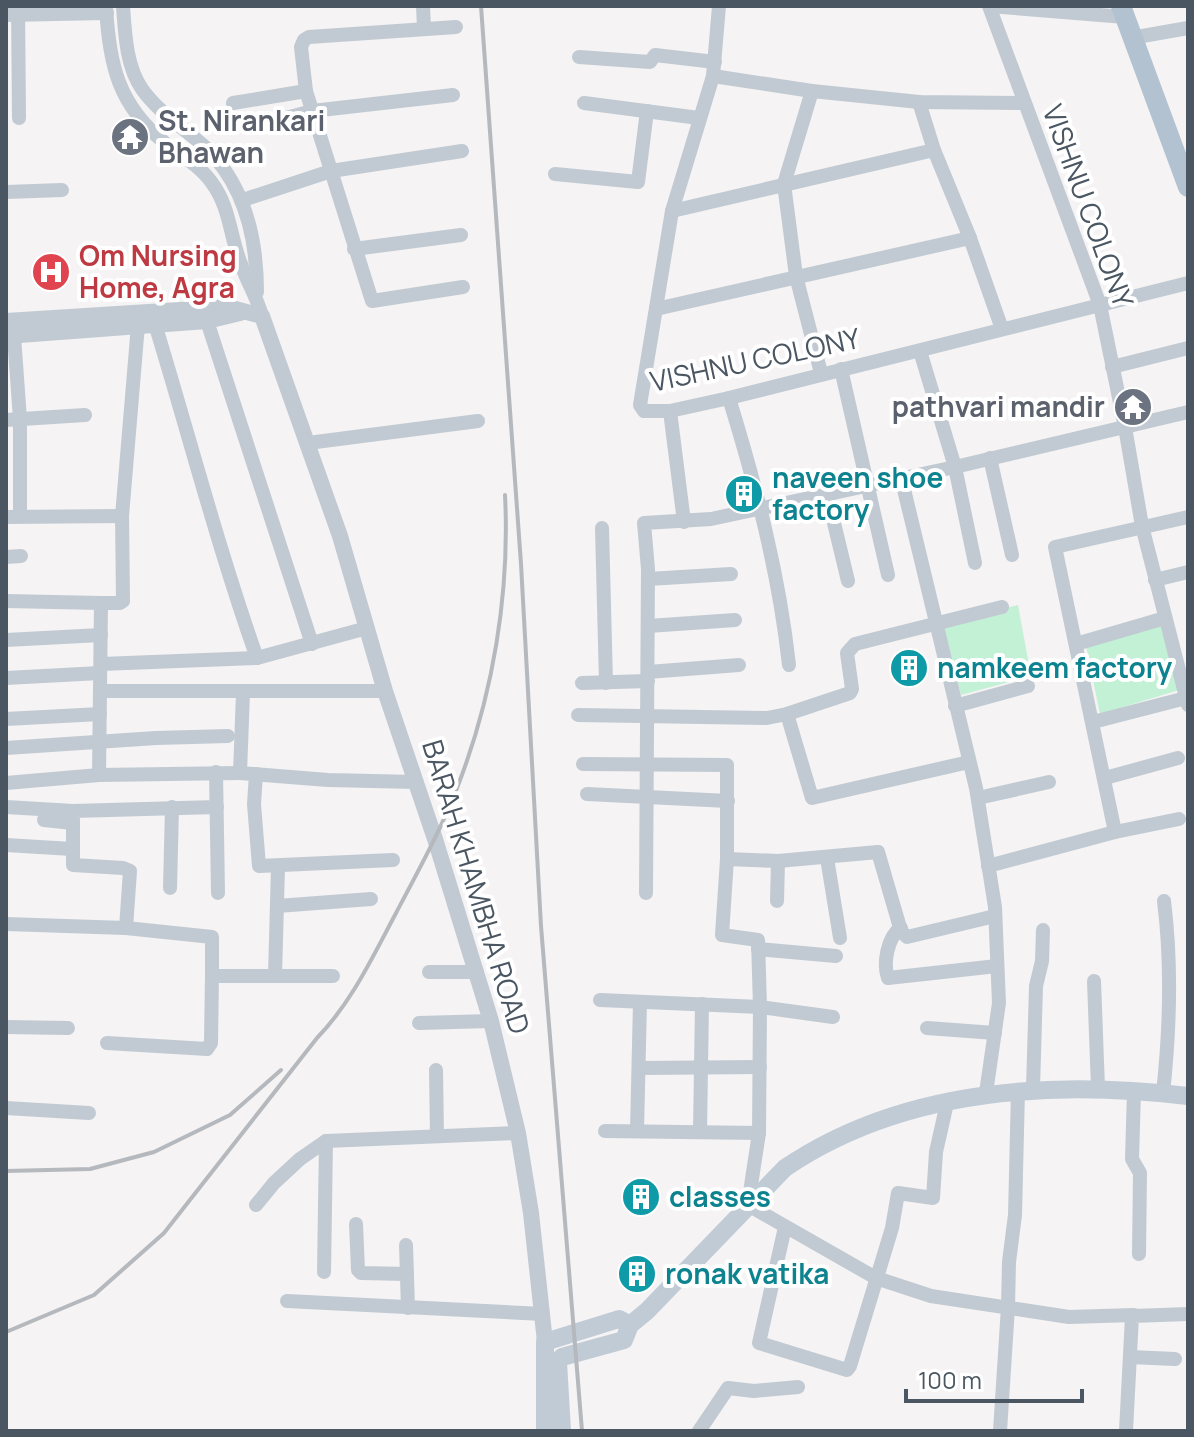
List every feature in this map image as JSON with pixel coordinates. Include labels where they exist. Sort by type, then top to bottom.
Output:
[{"type":"main road","points":[[1123,12],[1188,187]]},
{"type":"main road","points":[[562,1431],[558,1362],[562,1357],[624,1340],[630,1325],[748,1205],[785,1168],[811,1150],[876,1123],[986,1093],[1098,1088],[1188,1096]]},
{"type":"main road","points":[[545,1431],[545,1342],[619,1319],[630,1325]]},
{"type":"street","name":"BARAH KHAMBHA ROAD","points":[[123,6],[131,63],[141,88],[206,149],[243,200],[257,259],[257,297]]},
{"type":"street","points":[[423,6],[424,28]]},
{"type":"street","name":"VISHNU COLONY","points":[[719,6],[714,69],[672,211],[640,405],[647,412],[670,411],[729,398],[1188,283]]},
{"type":"street","points":[[989,6],[1123,12]]},
{"type":"street","name":"VISHNU COLONY","points":[[989,6],[1100,305],[1142,526],[1187,702]]},
{"type":"street","name":"BARAH KHAMBHA ROAD","points":[[106,10],[114,68],[122,94],[140,122],[192,162],[212,183],[228,214],[240,264],[257,297],[340,536],[385,691],[491,1021],[518,1133],[531,1213],[545,1342]]},
{"type":"street","points":[[19,118],[14,12],[106,10]]},
{"type":"street","points":[[456,27],[309,37],[301,47],[306,91],[372,301],[463,287]]},
{"type":"street","points":[[1131,38],[1188,28]]},
{"type":"street","points":[[579,57],[650,62],[655,55],[812,91],[919,102],[1023,103]]},
{"type":"street","points":[[233,103],[306,91]]},
{"type":"street","points":[[812,91],[784,184],[796,276],[821,373]]},
{"type":"street","points":[[260,125],[312,111],[453,95]]},
{"type":"street","points":[[919,102],[1002,329]]},
{"type":"street","points":[[584,103],[699,118]]},
{"type":"street","points":[[555,174],[638,182],[647,111]]},
{"type":"street","points":[[672,211],[934,150]]},
{"type":"street","points":[[243,200],[331,171],[462,151]]},
{"type":"street","points":[[6,192],[62,190]]},
{"type":"street","points":[[354,249],[461,235]]},
{"type":"street","points":[[656,309],[970,238]]},
{"type":"street","points":[[9,331],[228,307],[262,316]]},
{"type":"street","points":[[9,331],[207,321],[229,318],[242,312]]},
{"type":"street","points":[[207,321],[312,644]]},
{"type":"street","points":[[6,601],[123,601],[122,516],[147,324]]},
{"type":"street","points":[[147,324],[214,519],[223,561],[257,658]]},
{"type":"street","points":[[9,331],[13,517],[122,516]]},
{"type":"street","points":[[1112,367],[1188,348]]},
{"type":"street","points":[[920,351],[955,467],[975,563]]},
{"type":"street","points":[[841,369],[888,575]]},
{"type":"street","points":[[729,398],[762,508],[789,665]]},
{"type":"street","points":[[670,411],[684,522]]},
{"type":"street","points":[[646,893],[648,579],[644,523],[711,519],[955,467],[1188,412]]},
{"type":"street","points":[[13,419],[85,415]]},
{"type":"street","points":[[308,443],[478,421]]},
{"type":"street","points":[[990,458],[1012,555]]},
{"type":"street","points":[[901,477],[978,798],[995,916],[999,1003],[986,1093]]},
{"type":"street","points":[[827,494],[848,581]]},
{"type":"street","points":[[1115,832],[1055,547],[1188,517]]},
{"type":"street","points":[[602,528],[606,683]]},
{"type":"street","points":[[1155,580],[1188,572]]},
{"type":"street","points":[[648,579],[731,574]]},
{"type":"street","points":[[99,775],[101,603]]},
{"type":"street","points":[[578,715],[767,718],[787,714],[850,693],[847,653],[855,644],[1002,607]]},
{"type":"street","points":[[1076,644],[1165,618]]},
{"type":"street","points":[[648,626],[735,620]]},
{"type":"street","points":[[6,678],[257,658],[367,628]]},
{"type":"street","points":[[6,640],[101,635]]},
{"type":"street","points":[[1171,641],[1188,637]]},
{"type":"street","points":[[582,683],[606,683],[739,665]]},
{"type":"street","points":[[955,706],[1028,686]]},
{"type":"street","points":[[100,691],[385,691]]},
{"type":"street","points":[[243,693],[258,864],[263,868],[393,860]]},
{"type":"street","points":[[1093,722],[1187,702]]},
{"type":"street","points":[[6,719],[100,714]]},
{"type":"street","points":[[787,714],[812,798],[969,762]]},
{"type":"street","points":[[6,748],[228,736]]},
{"type":"street","points":[[1105,778],[1178,758]]},
{"type":"street","points":[[583,764],[727,765],[727,859],[722,935],[757,939],[758,949],[759,1133],[748,1205],[876,1278],[931,1296],[1069,1317],[1188,1314]]},
{"type":"street","points":[[6,783],[99,775],[216,772],[416,782]]},
{"type":"street","points":[[216,772],[218,893]]},
{"type":"street","points":[[978,798],[1049,782]]},
{"type":"street","points":[[587,794],[728,801]]},
{"type":"street","points":[[6,807],[73,817]]},
{"type":"street","points":[[44,820],[172,807],[217,807]]},
{"type":"street","points":[[170,888],[172,807]]},
{"type":"street","points":[[73,817],[72,863],[75,867],[123,868],[130,871],[126,928]]},
{"type":"street","points":[[988,866],[1115,832],[1179,819]]},
{"type":"street","points":[[6,845],[72,849]]},
{"type":"street","points":[[727,859],[778,861],[878,852],[901,928],[907,937],[995,916]]},
{"type":"street","points":[[827,858],[840,938]]},
{"type":"street","points":[[777,901],[778,861]]},
{"type":"street","points":[[275,976],[278,867]]},
{"type":"street","points":[[277,906],[371,899]]},
{"type":"street","points":[[1163,1093],[1169,1032],[1168,935],[1164,901]]},
{"type":"street","points":[[6,924],[126,928],[212,937],[210,1048],[107,1043]]},
{"type":"street","points":[[901,928],[890,938],[885,972],[888,978],[997,966]]},
{"type":"street","points":[[1000,1431],[1009,1262],[1043,930]]},
{"type":"street","points":[[758,949],[836,956]]},
{"type":"street","points":[[429,972],[477,972]]},
{"type":"street","points":[[212,976],[333,976]]},
{"type":"street","points":[[1094,981],[1098,1088]]},
{"type":"street","points":[[600,1000],[760,1007],[833,1017]]},
{"type":"street","points":[[637,1131],[640,1002]]},
{"type":"street","points":[[700,1132],[702,1004]]},
{"type":"street","points":[[419,1023],[491,1021]]},
{"type":"street","points":[[6,1027],[68,1028]]},
{"type":"street","points":[[927,1028],[995,1033]]},
{"type":"street","points":[[639,1068],[760,1067]]},
{"type":"street","points":[[436,1070],[437,1136]]},
{"type":"street","points":[[1134,1091],[1132,1159],[1140,1173],[1139,1254]]},
{"type":"street","points":[[785,1227],[759,1343],[849,1368],[892,1228],[898,1193],[933,1198],[936,1152],[947,1103]]},
{"type":"street","points":[[6,1108],[89,1113]]},
{"type":"street","points":[[605,1131],[759,1133]]},
{"type":"street","points":[[256,1205],[300,1159],[326,1141],[518,1133]]},
{"type":"street","points":[[324,1272],[326,1141]]},
{"type":"street","points":[[356,1224],[356,1268],[359,1272],[407,1274]]},
{"type":"street","points":[[406,1245],[408,1308]]},
{"type":"street","points":[[287,1301],[543,1314]]},
{"type":"street","points":[[1126,1431],[1134,1315]]},
{"type":"street","points":[[1130,1357],[1175,1359]]},
{"type":"street","points":[[699,1431],[728,1388],[754,1391],[798,1387]]},
{"type":"green space","points":[[1018,605],[1031,676],[961,695],[943,624]]},
{"type":"green space","points":[[1157,614],[1179,690],[1100,714],[1084,636]]},
{"type":"railway","points":[[481,6],[521,564],[541,926],[582,1431]]},
{"type":"railway","points":[[6,1332],[94,1295],[164,1233],[340,1010],[360,980],[420,868],[470,753],[489,681],[502,607],[505,495]]},
{"type":"railway","points":[[6,1171],[90,1169],[154,1152],[230,1115],[281,1070]]},
{"type":"place","name":"St. Nirankari Bhawan","points":[[130,137]]},
{"type":"place","name":"Om Nursing Home, Agra","points":[[51,272]]},
{"type":"place","name":"pathvari mandir","points":[[1133,407]]},
{"type":"place","name":"naveen shoe factory","points":[[744,494]]},
{"type":"place","name":"namkeem factory","points":[[909,668]]},
{"type":"place","name":"classes","points":[[641,1197]]},
{"type":"place","name":"ronak vatika","points":[[637,1274]]}]
